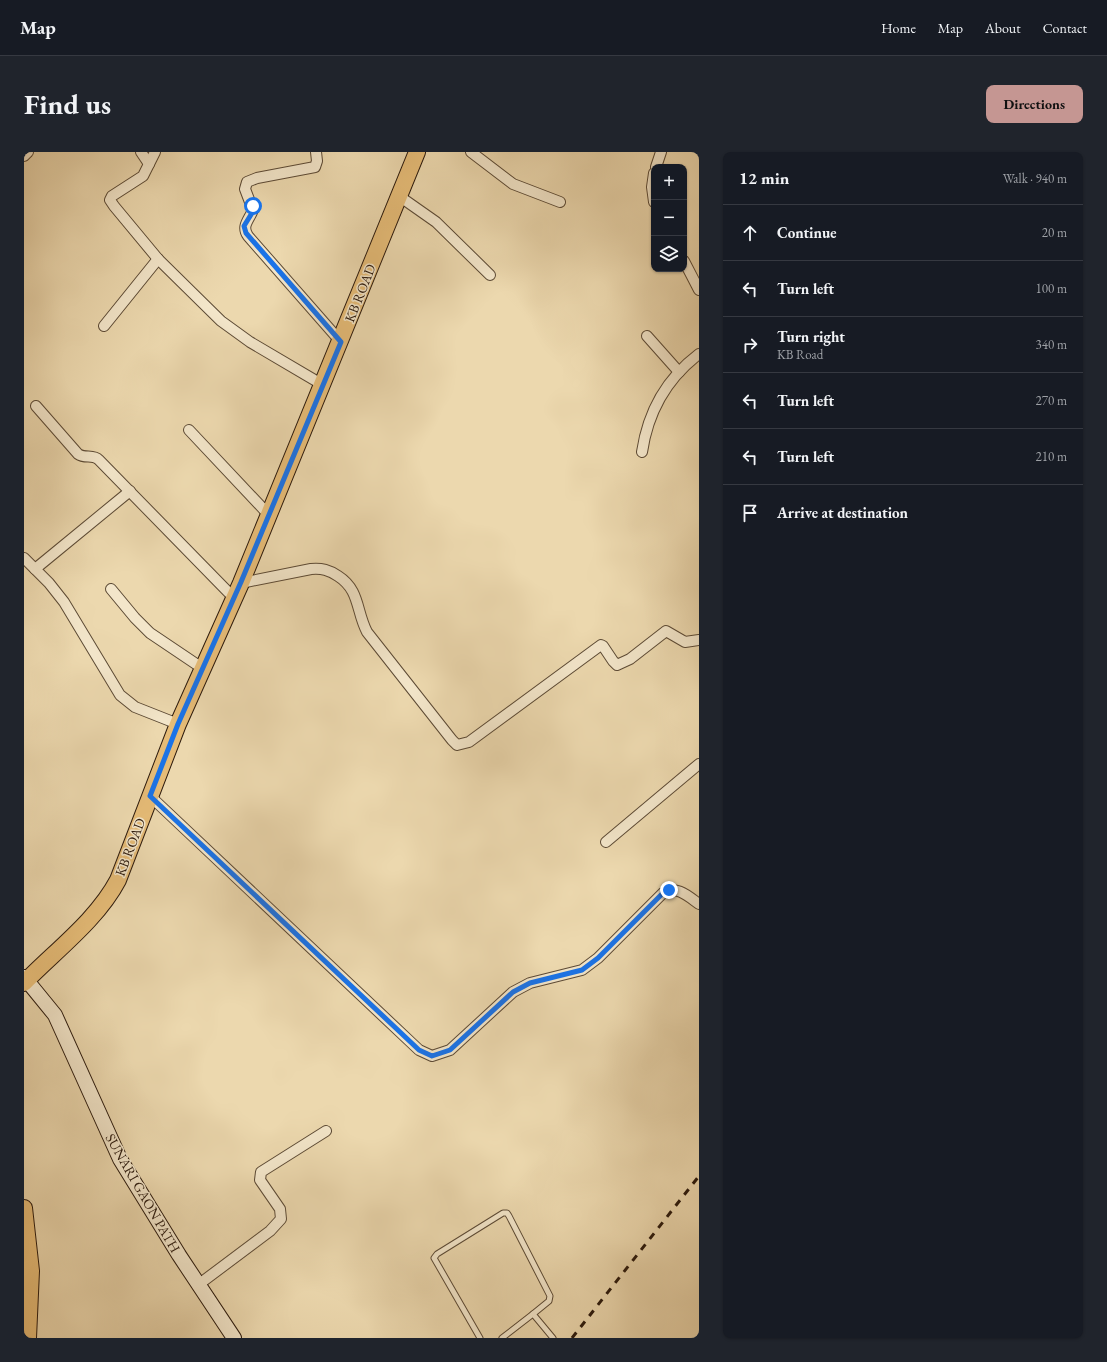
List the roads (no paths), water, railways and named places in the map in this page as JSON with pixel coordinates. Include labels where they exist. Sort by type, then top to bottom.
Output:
[{"type":"main road","name":"KB ROAD","points":[[25,980],[97,911],[110,896],[123,867],[178,724],[269,515],[341,342],[417,152]]},
{"type":"main road","points":[[24,1208],[28,1271],[28,1338]]},
{"type":"street","points":[[24,156],[28,152]]},
{"type":"street","points":[[141,152],[149,164]]},
{"type":"street","points":[[155,152],[142,176],[115,193],[110,200],[158,259],[229,328],[323,385]]},
{"type":"street","points":[[316,152],[317,161],[314,167],[257,178],[247,182],[245,189],[253,210],[244,226],[244,230],[341,342]]},
{"type":"street","points":[[471,152],[504,178],[520,188],[560,202]]},
{"type":"street","points":[[657,164],[660,152]]},
{"type":"street","points":[[399,196],[436,222],[490,275]]},
{"type":"street","points":[[104,326],[158,259]]},
{"type":"street","points":[[687,267],[699,290]]},
{"type":"street","points":[[647,336],[679,372]]},
{"type":"street","points":[[642,452],[649,419],[669,385],[679,372],[699,354]]},
{"type":"street","points":[[36,406],[78,454],[85,457],[96,457],[234,598]]},
{"type":"street","points":[[189,430],[269,515]]},
{"type":"street","points":[[35,569],[130,491]]},
{"type":"street","points":[[24,558],[64,602],[120,695],[135,707],[178,724]]},
{"type":"street","points":[[241,582],[322,568],[330,570],[343,579],[353,591],[362,623],[367,632],[458,745],[469,742],[601,645],[617,665],[630,659],[666,631],[685,642],[699,640]]},
{"type":"street","points":[[111,589],[135,618],[150,633],[202,668]]},
{"type":"street","points":[[606,842],[699,764]]},
{"type":"street","points":[[150,796],[419,1050],[432,1056],[450,1050],[513,992],[521,987],[530,983],[574,973],[586,967],[598,958],[663,893],[675,889],[699,904]]},
{"type":"street","name":"SUNARI GAON PATH","points":[[25,980],[55,1015],[120,1159],[198,1285],[234,1338]]},
{"type":"street","points":[[198,1285],[270,1231],[281,1219],[280,1209],[260,1180],[261,1172],[326,1131]]},
{"type":"lane","points":[[480,1338],[434,1258],[437,1254],[503,1213],[507,1213],[550,1296],[549,1301],[502,1338]]},
{"type":"lane","points":[[533,1314],[553,1338]]},
{"type":"railway","points":[[572,1338],[699,1176]]}]
